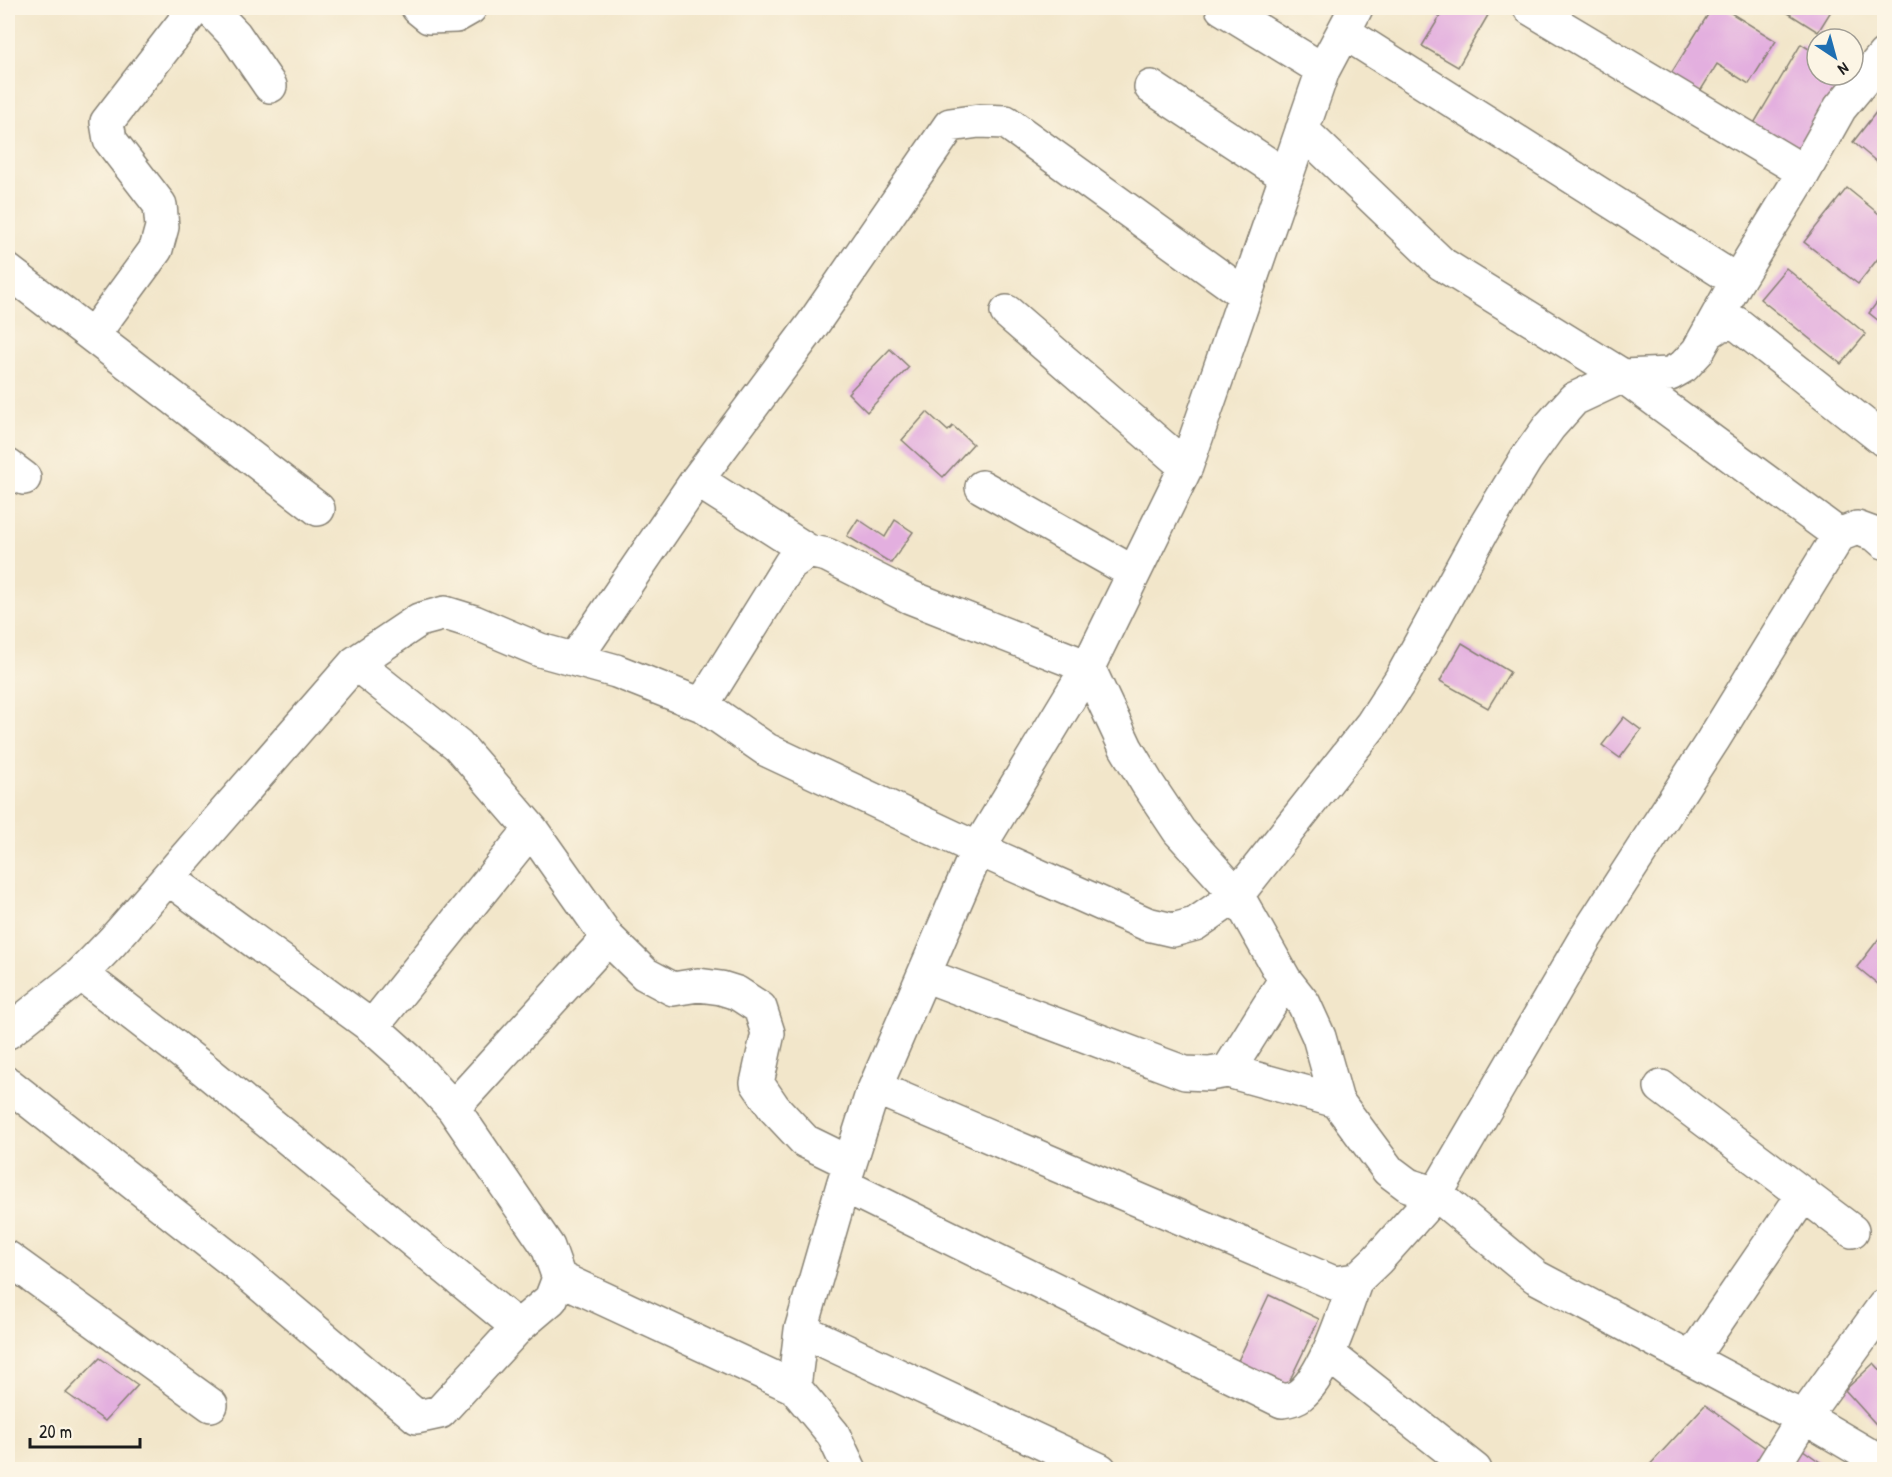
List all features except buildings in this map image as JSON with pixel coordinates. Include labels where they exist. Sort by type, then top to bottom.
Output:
[{"type":"street","points":[[93,335],[156,249],[162,227],[160,205],[110,140],[107,122],[195,8]]},
{"type":"street","points":[[209,8],[235,35],[270,86]]},
{"type":"street","points":[[418,8],[429,17],[456,16],[470,8]]},
{"type":"street","points":[[1222,8],[1323,70]]},
{"type":"street","points":[[1530,8],[1804,172]]},
{"type":"street","points":[[794,1388],[801,1330],[847,1174],[876,1088],[978,849],[1088,667],[1186,467],[1323,70],[1350,20],[1737,281]]},
{"type":"street","points":[[8,1032],[81,974],[112,942],[356,663],[419,620],[445,613],[474,622],[540,650],[616,670],[702,705],[767,750],[978,849],[1147,924],[1173,930],[1195,924],[1237,895],[1372,724],[1401,679],[1481,533],[1526,459],[1574,399],[1623,376],[1670,374],[1684,366],[1698,351],[1840,108],[1884,55]]},
{"type":"street","points":[[1151,87],[1286,176]]},
{"type":"street","points":[[993,108],[1244,294]]},
{"type":"street","points":[[575,659],[697,480],[813,324],[950,125],[979,121],[1006,122],[1244,294]]},
{"type":"street","points":[[1302,130],[1442,264],[1623,376],[1839,535]]},
{"type":"street","points":[[8,271],[318,509]]},
{"type":"street","points":[[1008,312],[1186,467]]},
{"type":"street","points":[[1709,332],[1720,324],[1736,323],[1884,440]]},
{"type":"street","points":[[697,480],[808,551],[827,555],[910,597],[1088,667],[1126,748],[1147,783],[1179,831],[1237,895],[1285,980],[1304,1004],[1319,1037],[1337,1101],[1388,1170],[1408,1185],[1436,1194],[1536,1277],[1804,1417],[1884,1464]]},
{"type":"street","points":[[982,487],[1134,573]]},
{"type":"street","points":[[356,663],[458,745],[531,829],[608,938],[645,974],[673,989],[698,985],[722,988],[737,993],[760,1008],[768,1033],[757,1083],[774,1108],[805,1141],[847,1174],[1282,1401],[1298,1397],[1310,1385],[1328,1354],[1356,1280],[1436,1194],[1587,935],[1713,740],[1839,535],[1857,528],[1876,535],[1884,542]]},
{"type":"street","points":[[702,705],[790,564],[808,551]]},
{"type":"street","points":[[372,1027],[531,829]]},
{"type":"street","points":[[8,1084],[235,1263],[417,1416],[440,1412],[519,1327],[551,1299],[559,1278],[548,1247],[453,1108],[409,1060],[372,1027],[168,878]]},
{"type":"street","points":[[453,1108],[608,938]]},
{"type":"street","points":[[81,974],[205,1070],[519,1327]]},
{"type":"street","points":[[924,975],[1185,1073],[1209,1074],[1228,1071],[1337,1101]]},
{"type":"street","points":[[1228,1071],[1285,980]]},
{"type":"street","points":[[1662,1087],[1852,1230]]},
{"type":"street","points":[[876,1088],[1334,1283],[1356,1280]]},
{"type":"street","points":[[1691,1359],[1804,1194]]},
{"type":"street","points":[[8,1258],[211,1405]]},
{"type":"street","points":[[559,1278],[794,1388],[833,1434],[850,1470]]},
{"type":"street","points":[[1771,1470],[1804,1417],[1884,1306]]},
{"type":"street","points":[[801,1330],[1100,1470]]},
{"type":"street","points":[[1328,1354],[1475,1470]]}]
